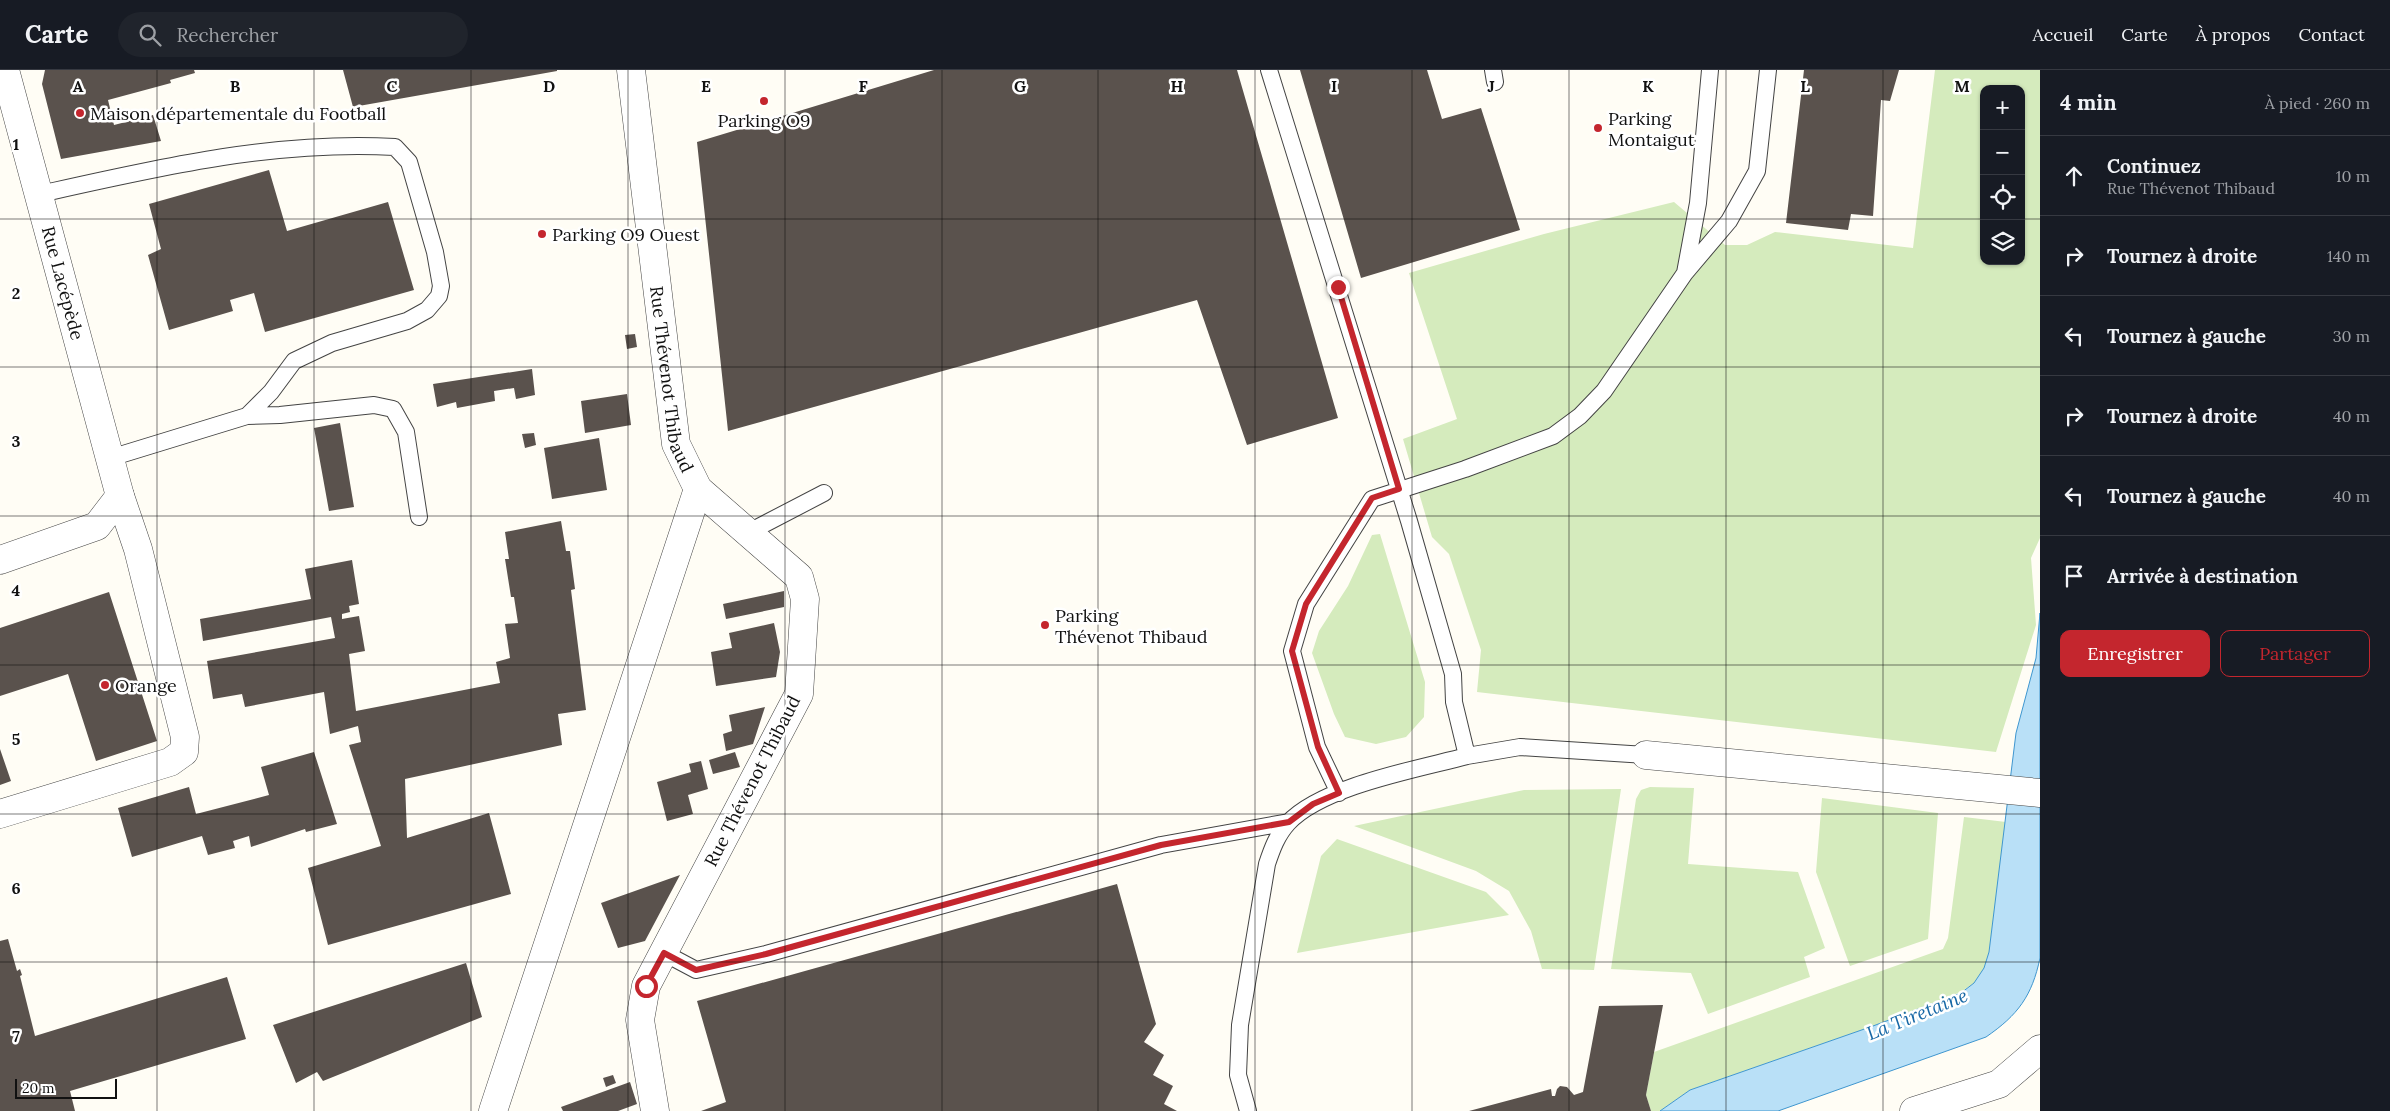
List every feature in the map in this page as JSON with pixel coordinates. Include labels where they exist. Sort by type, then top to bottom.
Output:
[{"type":"street","name":"Rue Lacépède","points":[[0,814],[170,762],[184,752],[185,737],[138,549],[120,496],[5,70]]},
{"type":"street","name":"Rue Thévenot Thibaud","points":[[631,70],[676,444],[698,489],[799,577],[805,599],[799,694],[646,986],[640,1020],[655,1111]]},
{"type":"street","points":[[493,1111],[698,489]]},
{"type":"street","points":[[0,560],[97,526],[120,496]]},
{"type":"street","points":[[1646,754],[2040,793]]},
{"type":"street","points":[[1914,1111],[1999,1084],[2040,1049]]},
{"type":"lane","points":[[1269,70],[1399,489],[1453,674],[1454,702],[1467,756]]},
{"type":"lane","points":[[1685,273],[1698,202],[1710,70]]},
{"type":"lane","points":[[1339,793],[1318,747],[1292,651],[1306,604],[1372,498],[1465,469],[1553,436],[1580,416],[1604,391],[1685,273],[1729,222],[1757,170],[1768,70]]},
{"type":"lane","points":[[40,194],[136,172],[286,149],[366,145],[395,147],[409,162],[436,252],[441,286],[439,296],[428,310],[407,321],[332,343],[294,361],[270,392],[247,416]]},
{"type":"lane","points":[[110,458],[247,416],[280,416],[374,405],[394,409],[406,432],[419,517]]},
{"type":"lane","points":[[749,532],[824,493]]},
{"type":"lane","points":[[1248,1111],[1238,1075],[1240,1025],[1267,864],[1275,840],[1289,822],[1313,804],[1339,793],[1467,756],[1520,747],[1646,754]]},
{"type":"lane","points":[[664,953],[696,970],[766,954],[1161,845],[1289,822]]},
{"type":"green space","points":[[1935,70],[2040,70],[2040,538],[2031,558],[2036,625],[1996,752],[1477,692],[1481,650],[1449,554],[1432,537],[1403,439],[1457,419],[1409,273],[1544,234],[1674,202],[1725,245],[1747,245],[1775,232],[1913,248]]},
{"type":"green space","points":[[1380,534],[1425,682],[1424,717],[1406,737],[1376,744],[1345,737],[1334,714],[1312,653],[1319,631],[1348,586],[1372,535]]},
{"type":"green space","points":[[1650,787],[1694,788],[1688,864],[1798,872],[1825,948],[1804,957],[1810,977],[1708,1014],[1691,973],[1611,969],[1636,799],[1641,790]]},
{"type":"green space","points":[[1621,789],[1594,970],[1542,969],[1531,931],[1509,891],[1476,871],[1354,826],[1524,790]]},
{"type":"green space","points":[[1822,798],[1938,813],[1928,939],[1850,966],[1816,872]]},
{"type":"green space","points":[[1964,817],[2006,822],[1989,952],[1984,968],[1974,983],[1961,992],[1873,1026],[1690,1090],[1660,1111],[1651,1111],[1646,1095],[1654,1052],[1943,949],[1948,938]]},
{"type":"green space","points":[[1337,839],[1486,892],[1509,915],[1297,953],[1321,856]]},
{"type":"water","name":"La Tiretaine","points":[[2040,613],[2040,958],[2033,983],[2022,1004],[2007,1021],[1986,1037],[1778,1111],[1660,1111],[1690,1090],[1961,993],[1974,983],[1984,968],[1989,952],[2016,733],[2036,658]]},
{"type":"building","name":"Maison départementale du Football","points":[[45,70],[194,70],[195,73],[170,80],[171,83],[108,100],[114,125],[153,115],[161,141],[61,159],[42,84]]},
{"type":"building","points":[[343,70],[557,70],[557,71],[353,107]]},
{"type":"building","points":[[934,70],[1237,70],[1338,418],[1247,445],[1197,300],[728,431],[697,142]]},
{"type":"building","points":[[1300,70],[1427,70],[1442,119],[1481,108],[1520,230],[1361,278]]},
{"type":"building","points":[[1804,70],[1899,70],[1890,101],[1881,100],[1873,216],[1851,214],[1848,230],[1786,223]]},
{"type":"building","points":[[269,170],[287,231],[388,202],[414,290],[265,332],[254,293],[230,300],[233,311],[169,330],[148,255],[161,249],[149,204]]},
{"type":"building","points":[[635,334],[637,347],[627,349],[625,335]]},
{"type":"building","points":[[532,369],[535,395],[516,399],[514,388],[494,391],[495,401],[457,408],[456,402],[437,407],[433,384]]},
{"type":"building","points":[[627,394],[631,425],[585,433],[581,401]]},
{"type":"building","points":[[340,423],[354,507],[329,511],[314,428]]},
{"type":"building","points":[[534,433],[536,445],[525,448],[522,434]]},
{"type":"building","points":[[599,438],[607,490],[552,499],[544,448]]},
{"type":"building","points":[[561,521],[566,551],[570,551],[575,589],[571,590],[586,710],[558,714],[562,745],[405,779],[407,838],[489,813],[511,894],[328,945],[308,868],[381,846],[349,745],[361,742],[358,726],[330,734],[324,692],[245,707],[242,694],[213,699],[207,661],[335,638],[331,617],[203,641],[200,619],[311,599],[305,569],[352,560],[359,604],[349,606],[350,612],[342,614],[342,619],[359,616],[365,651],[349,654],[356,711],[500,683],[496,662],[510,658],[505,624],[518,623],[514,597],[511,597],[505,559],[509,559],[505,532]]},
{"type":"building","points":[[784,591],[784,607],[726,619],[723,604]]},
{"type":"building","name":"Orange","points":[[109,592],[157,741],[96,761],[68,674],[0,696],[0,628]]},
{"type":"building","points":[[774,623],[780,652],[776,677],[716,686],[711,652],[732,648],[729,633]]},
{"type":"building","points":[[765,707],[753,744],[726,751],[723,734],[732,731],[729,715]]},
{"type":"building","points":[[0,749],[11,781],[0,785]]},
{"type":"building","points":[[314,752],[337,824],[306,832],[305,829],[251,847],[249,836],[233,841],[235,848],[208,855],[202,836],[132,857],[118,808],[189,787],[196,814],[269,795],[261,767]]},
{"type":"building","points":[[735,752],[740,767],[713,774],[709,760]]},
{"type":"building","points":[[701,761],[708,789],[688,795],[693,814],[667,821],[657,782],[691,772],[689,764]]},
{"type":"building","points":[[680,875],[645,941],[618,948],[601,903]]},
{"type":"building","points":[[1117,884],[1156,1024],[1144,1042],[1164,1055],[1153,1075],[1173,1086],[1164,1104],[1177,1111],[701,1111],[726,1102],[697,1001]]},
{"type":"building","points":[[8,939],[17,971],[20,969],[22,975],[20,976],[35,1036],[227,977],[246,1039],[70,1091],[75,1111],[0,1111],[0,941]]},
{"type":"building","points":[[466,963],[482,1017],[323,1081],[317,1072],[296,1083],[273,1025]]},
{"type":"building","points":[[1663,1005],[1646,1095],[1651,1111],[1469,1111],[1551,1089],[1552,1096],[1555,1096],[1560,1086],[1567,1087],[1574,1095],[1583,1092],[1599,1006]]},
{"type":"building","points":[[613,1075],[616,1083],[606,1087],[603,1078]]},
{"type":"building","points":[[630,1082],[637,1104],[618,1111],[563,1111],[561,1107]]},
{"type":"place","name":"Parking O9","points":[[764,101]]},
{"type":"place","name":"Maison départementale du Football","points":[[80,113]]},
{"type":"place","name":"Parking Montaigut","points":[[1598,128]]},
{"type":"place","name":"Parking O9 Ouest","points":[[542,234]]},
{"type":"place","name":"Parking Thévenot Thibaud","points":[[1045,625]]},
{"type":"place","name":"Orange","points":[[105,685]]},
{"type":"route","points":[[646,986],[664,953],[696,970],[766,954],[1161,845],[1289,822],[1313,804],[1339,793],[1318,747],[1292,651],[1306,604],[1372,498],[1399,489],[1338,287]]}]
